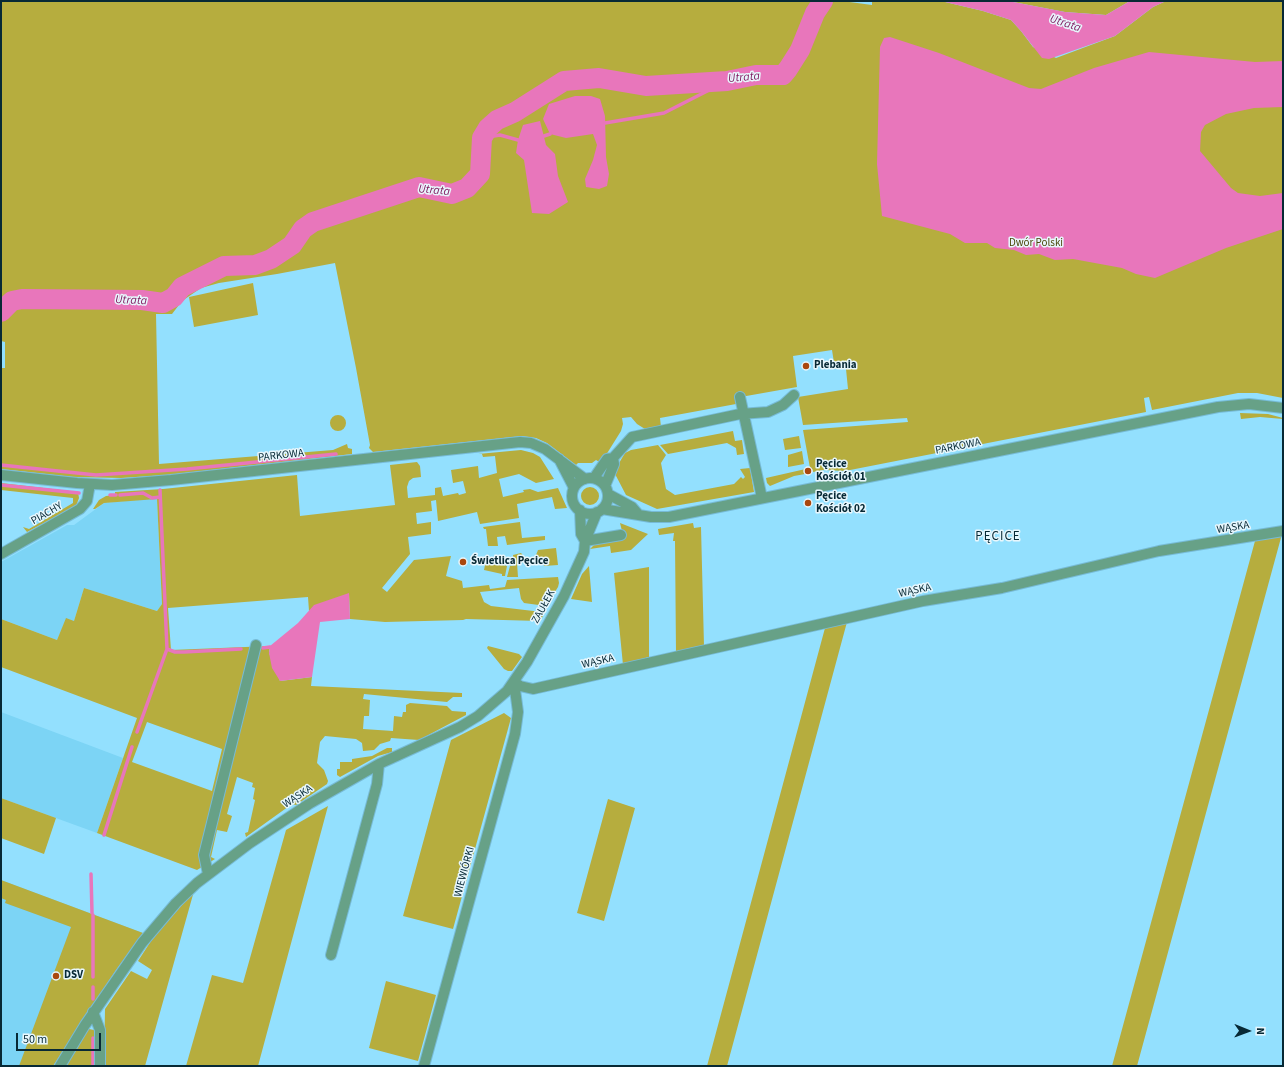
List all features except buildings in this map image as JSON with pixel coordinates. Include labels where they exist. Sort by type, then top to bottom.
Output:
[{"type":"street","points":[[613,458],[614,464],[607,490],[607,502],[600,511],[588,514],[580,510],[573,502],[574,488],[578,482],[589,478],[607,460],[613,458],[632,437],[744,414],[771,411],[787,402],[794,395]]},
{"type":"street","points":[[740,397],[762,498]]},
{"type":"street","name":"PARKOWA","points":[[600,511],[629,515],[638,514],[651,517],[665,517],[1218,407],[1253,404],[1283,408]]},
{"type":"street","name":"PARKOWA","points":[[1,475],[112,485],[171,480],[520,442],[539,445],[589,478]]},
{"type":"street","name":"PARKOWA","points":[[559,459],[574,488]]},
{"type":"street","points":[[589,478],[601,482],[607,490]]},
{"type":"street","name":"PIACHY","points":[[1,554],[80,509],[87,501],[90,484]]},
{"type":"street","name":"PARKOWA","points":[[607,490],[632,507],[638,514]]},
{"type":"street","name":"ZAUŁEK","points":[[580,510],[581,534],[585,540]]},
{"type":"street","name":"ZAUŁEK","points":[[514,682],[564,596],[584,552],[585,540],[600,511]]},
{"type":"street","name":"WĄSKA","points":[[60,1066],[94,1012],[154,928],[187,893],[208,874],[250,843],[309,804],[379,764],[450,732],[478,716],[507,691],[514,682],[520,686],[533,689],[923,601],[1002,588],[1159,551],[1283,531]]},
{"type":"street","points":[[585,540],[621,535]]},
{"type":"street","points":[[208,874],[204,855],[256,645]]},
{"type":"street","name":"WIEWIÓRKI","points":[[424,1066],[515,734],[518,712],[514,682]]},
{"type":"street","points":[[330,955],[377,784],[379,764]]},
{"type":"street","points":[[94,1012],[100,1030],[100,1066]]},
{"type":"shaded area","points":[[157,498],[162,604],[157,611],[84,588],[74,621],[66,619],[57,640],[1,619],[1,562],[67,525],[74,525],[104,503]]},
{"type":"shaded area","points":[[1,712],[123,758],[97,833],[1,798]]},
{"type":"shaded area","name":"DSV","points":[[1,880],[143,933],[116,970],[53,1066],[1,1066]]},
{"type":"green space","name":"Dwór Polski","points":[[1,1],[842,1],[872,5],[872,1],[941,1],[983,11],[1011,20],[1033,47],[1056,58],[1115,36],[1153,7],[1166,1],[1283,1],[1283,398],[1257,393],[1238,393],[1152,410],[1149,397],[1144,398],[1146,412],[845,471],[824,470],[813,472],[812,469],[804,470],[805,474],[794,476],[770,486],[767,483],[766,478],[810,468],[803,430],[908,422],[907,418],[803,425],[798,397],[848,389],[846,369],[835,369],[832,350],[793,356],[797,387],[735,398],[736,404],[660,418],[661,427],[645,429],[637,424],[631,417],[622,418],[623,424],[621,431],[601,463],[596,460],[592,463],[578,463],[576,465],[547,443],[536,438],[522,436],[373,452],[369,448],[370,445],[356,368],[335,263],[219,283],[201,288],[182,301],[172,314],[156,314],[159,464],[333,450],[347,444],[348,448],[352,449],[352,454],[167,475],[121,478],[73,477],[1,469],[1,368],[5,368],[5,342],[1,341]]},
{"type":"green space","points":[[1008,1],[1130,1],[1106,15],[1065,12]]},
{"type":"green space","points":[[253,283],[258,315],[194,327],[189,297]]},
{"type":"green space","points":[[1240,413],[1268,414],[1283,419],[1260,417],[1241,419]]},
{"type":"green space","points":[[338,415],[344,417],[346,423],[344,429],[338,431],[332,429],[330,423],[332,417]]},
{"type":"green space","points":[[733,431],[735,441],[742,440],[744,454],[737,455],[736,448],[727,443],[668,454],[660,445]]},
{"type":"green space","points":[[799,436],[801,448],[785,450],[783,439]]},
{"type":"green space","points":[[658,445],[666,455],[661,463],[666,489],[675,495],[734,484],[741,477],[743,479],[745,477],[740,469],[750,468],[754,492],[657,509],[626,495],[614,472],[625,453],[631,450]]},
{"type":"green space","points":[[521,450],[533,453],[540,457],[554,479],[536,483],[519,474],[499,479],[503,497],[524,492],[523,490],[530,489],[538,492],[558,488],[567,508],[555,509],[552,497],[517,504],[519,518],[480,524],[477,512],[438,521],[436,500],[431,501],[432,511],[416,513],[417,524],[431,522],[431,534],[408,537],[410,554],[382,588],[387,592],[414,560],[451,556],[446,576],[462,581],[463,588],[489,585],[490,589],[505,587],[507,580],[558,577],[558,587],[546,606],[524,603],[521,599],[519,588],[480,592],[484,602],[491,606],[542,612],[543,616],[540,621],[466,619],[385,622],[350,619],[349,594],[309,611],[308,597],[168,608],[171,650],[270,646],[269,653],[280,681],[312,677],[311,686],[462,693],[462,697],[453,697],[447,702],[364,694],[363,699],[370,700],[369,716],[364,716],[363,729],[393,731],[394,716],[402,717],[403,712],[406,712],[406,705],[410,703],[447,706],[452,711],[466,712],[466,715],[419,740],[391,738],[390,741],[380,744],[374,750],[363,751],[362,743],[356,739],[325,736],[320,742],[317,763],[324,770],[328,781],[327,784],[296,805],[292,804],[246,837],[245,833],[248,832],[255,800],[253,799],[255,788],[252,787],[253,783],[237,777],[227,814],[232,816],[227,832],[217,830],[211,857],[215,859],[197,870],[97,833],[137,718],[1,667],[1,619],[57,640],[66,618],[74,621],[84,588],[157,611],[162,604],[157,499],[104,503],[93,509],[99,500],[106,496],[115,495],[115,492],[163,489],[297,475],[300,516],[395,505],[390,465],[417,462],[420,466],[421,477],[413,478],[409,481],[407,487],[408,498],[435,495],[435,488],[441,487],[443,496],[458,493],[459,495],[466,493],[463,481],[453,483],[451,470],[478,466],[479,478],[497,473],[495,456],[483,457],[482,454],[478,454]],"holes":[[[147,722],[222,749],[212,791],[132,762]]]},
{"type":"green space","points":[[802,451],[804,464],[788,467],[788,455]]},
{"type":"green space","points":[[1,483],[78,492],[79,498],[76,506],[27,532],[23,527],[29,529],[73,503],[73,498],[1,490]]},
{"type":"green space","points":[[590,487],[596,490],[599,496],[596,502],[590,505],[584,502],[581,496],[584,490]]},
{"type":"green space","points":[[520,522],[522,538],[545,536],[545,540],[507,545],[505,536],[497,537],[498,546],[488,546],[486,529],[483,527]]},
{"type":"green space","points":[[620,523],[648,534],[631,550],[611,553],[610,546],[590,549],[594,545],[624,539]]},
{"type":"green space","points":[[693,523],[694,528],[701,527],[704,646],[676,653],[674,533],[659,535],[658,529]]},
{"type":"green space","points":[[1282,534],[1137,1066],[1112,1066],[1255,541]]},
{"type":"green space","points":[[556,548],[558,565],[544,566],[543,560],[534,560],[538,550]]},
{"type":"green space","points":[[521,553],[525,558],[523,562],[517,563],[518,577],[507,577],[510,566],[516,565],[516,558],[513,558],[513,555]]},
{"type":"green space","points":[[486,560],[507,566],[505,576],[484,570]]},
{"type":"green space","points":[[589,566],[592,602],[571,599],[582,574]]},
{"type":"green space","points":[[649,567],[649,657],[623,665],[614,573]]},
{"type":"green space","points":[[847,622],[727,1066],[707,1066],[825,628]]},
{"type":"green space","points":[[488,646],[519,654],[522,657],[512,671],[508,671],[504,669],[487,648]]},
{"type":"green space","points":[[504,713],[511,718],[453,929],[403,916],[451,740]]},
{"type":"green space","points":[[387,748],[392,748],[392,752],[378,756],[340,777],[337,775],[337,769],[340,769],[340,762],[352,762],[352,759],[372,756]]},
{"type":"green space","points":[[1,798],[56,818],[44,854],[1,838]]},
{"type":"green space","points":[[608,799],[635,808],[604,921],[577,913]]},
{"type":"green space","points":[[328,806],[258,1066],[186,1066],[212,975],[243,983],[286,830]]},
{"type":"green space","points":[[1,880],[143,933],[116,970],[53,1066],[19,1066],[71,927],[5,903],[6,900],[1,898]]},
{"type":"green space","points":[[194,891],[145,1066],[104,1066],[105,1009],[131,971],[147,979],[152,970],[138,961],[153,938]]},
{"type":"green space","points":[[386,981],[436,995],[418,1061],[369,1048]]},
{"type":"green space","points":[[89,1029],[94,1030],[97,1034],[97,1066],[66,1066],[85,1033]]},
{"type":"water","points":[[941,1],[1008,1],[1065,12],[1106,15],[1130,1],[1166,1],[1153,7],[1115,36],[1049,59],[1042,58],[1011,20],[983,11]]},
{"type":"water","points":[[890,37],[939,53],[1029,88],[1041,89],[1094,68],[1149,52],[1255,62],[1283,61],[1283,107],[1254,108],[1226,114],[1205,125],[1201,132],[1200,151],[1231,188],[1238,193],[1260,196],[1283,193],[1283,229],[1226,248],[1155,278],[1136,274],[1122,268],[1073,259],[1055,260],[1039,254],[1026,255],[1014,250],[995,248],[987,243],[965,243],[950,234],[882,216],[877,164],[880,47],[884,38]]},
{"type":"water","points":[[575,96],[591,96],[600,99],[605,116],[606,157],[609,174],[607,186],[599,189],[586,187],[585,179],[593,160],[597,145],[593,134],[566,138],[550,134],[543,119],[549,104]]},
{"type":"water","points":[[540,121],[546,145],[555,154],[558,176],[568,202],[549,214],[532,213],[524,160],[516,153],[518,140],[523,125]]},
{"type":"water","points":[[349,593],[350,619],[320,622],[312,677],[280,681],[272,668],[269,653],[270,646],[298,623],[314,605]]},
{"type":"waterway","name":"Utrata","points":[[1,312],[12,301],[22,299],[142,300],[163,303],[174,297],[182,287],[224,266],[255,265],[271,259],[292,245],[303,229],[313,222],[419,187],[452,194],[467,188],[480,174],[482,138],[488,128],[497,120],[515,112],[564,81],[599,78],[646,86],[727,81],[756,75],[783,75],[800,50],[815,13],[823,1]]},
{"type":"waterway","points":[[605,123],[664,113],[727,81]]},
{"type":"waterway","points":[[544,136],[550,134]]},
{"type":"waterway","points":[[482,138],[500,135],[518,140]]},
{"type":"waterway","points":[[1,465],[96,475],[187,469],[336,454]]},
{"type":"waterway","points":[[1,485],[79,493]]},
{"type":"waterway","points":[[137,732],[167,649],[160,490]]},
{"type":"waterway","points":[[120,495],[143,493],[152,498],[160,497]]},
{"type":"waterway","points":[[110,495],[116,495]]},
{"type":"waterway","points":[[263,648],[270,647]]},
{"type":"waterway","points":[[167,649],[175,652],[241,649]]},
{"type":"waterway","points":[[104,835],[132,747]]},
{"type":"waterway","points":[[91,874],[92,913]]},
{"type":"waterway","points":[[93,915],[93,977]]},
{"type":"waterway","points":[[93,987],[93,999]]},
{"type":"waterway","points":[[93,1038],[93,1066]]},
{"type":"place","name":"Plebania","points":[[806,366]]},
{"type":"place","name":"Pęcice Kościół 01","points":[[808,471]]},
{"type":"place","name":"Pęcice Kościół 02","points":[[808,503]]},
{"type":"place","name":"Świetlica Pęcice","points":[[463,562]]},
{"type":"place","name":"DSV","points":[[56,976]]},
{"type":"district","name":"PĘCICE","points":[[998,537]]}]
